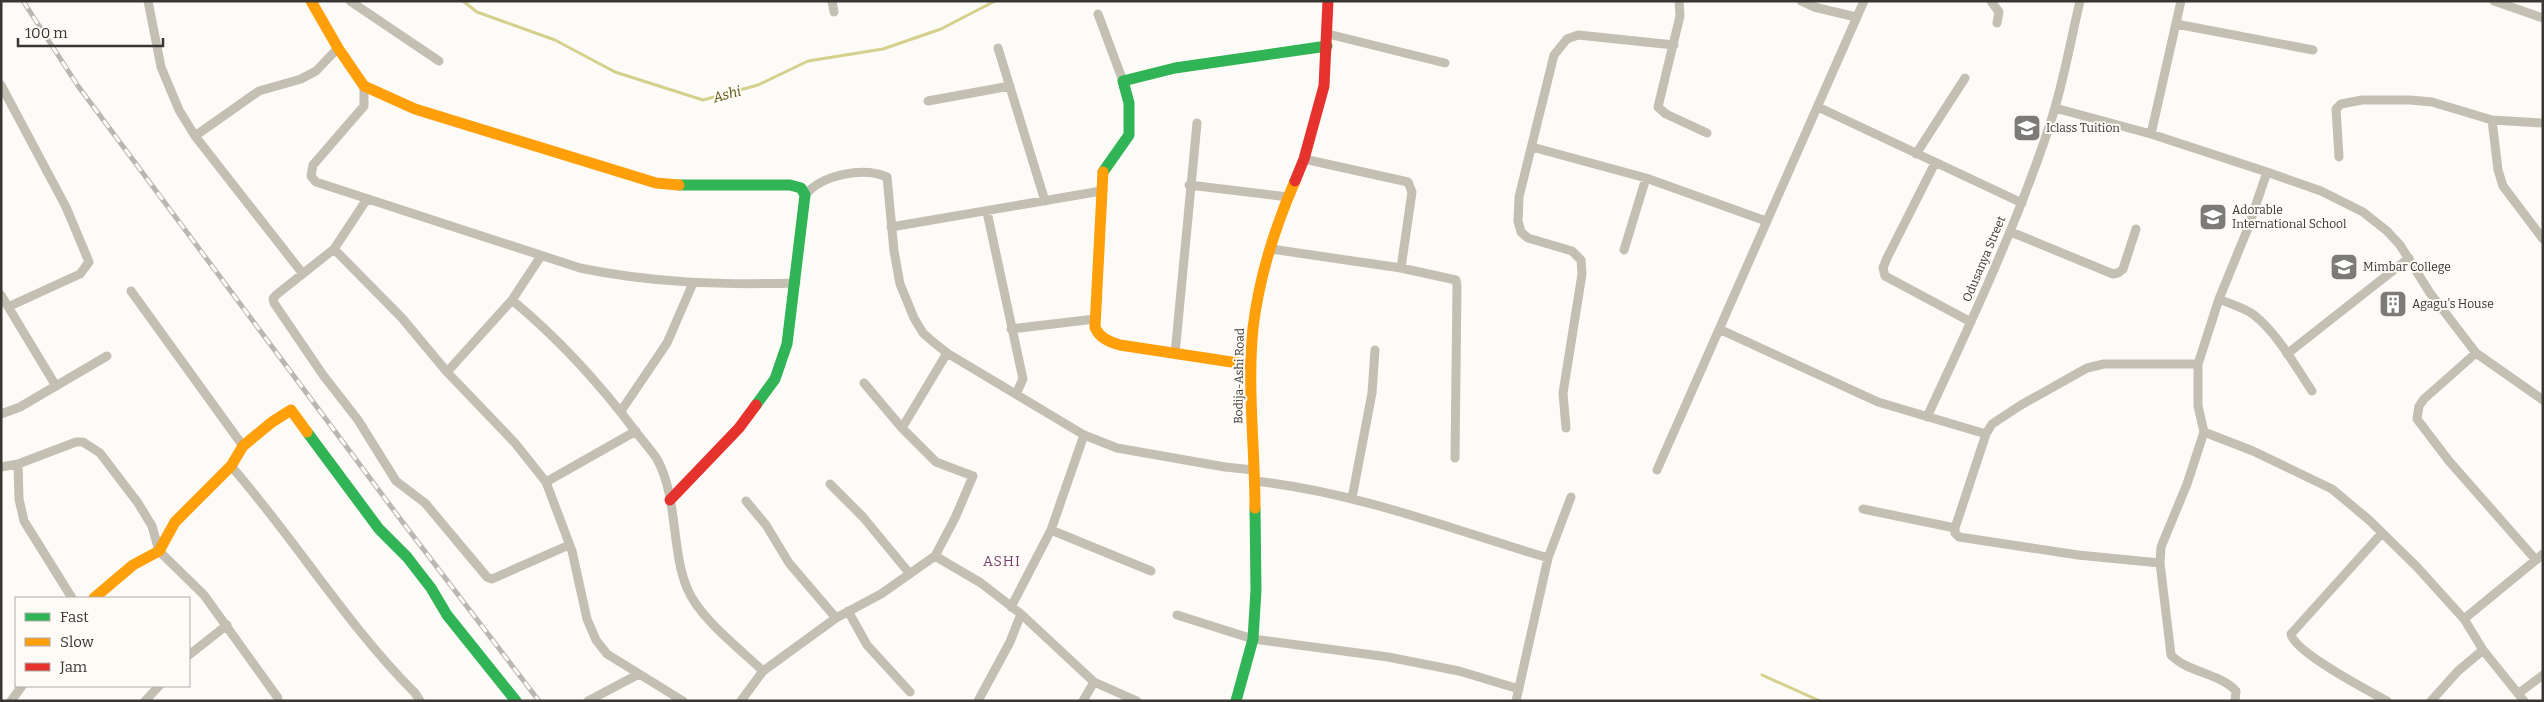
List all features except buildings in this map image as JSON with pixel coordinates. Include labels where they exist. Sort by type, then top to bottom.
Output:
[{"type":"street","points":[[148,1],[161,67],[179,110],[195,136],[303,274]]},
{"type":"street","points":[[311,1],[338,48],[364,86],[414,109],[652,182],[696,187],[790,185],[800,187],[805,195],[796,283],[787,344],[776,379],[739,428],[670,500]]},
{"type":"street","points":[[350,1],[439,61]]},
{"type":"street","points":[[832,1],[834,12]]},
{"type":"street","name":"Bodija-Ashi Road","points":[[1236,701],[1253,639],[1256,590],[1255,476],[1251,365],[1257,305],[1271,249],[1288,197],[1304,159],[1324,86],[1328,40],[1328,1]]},
{"type":"street","points":[[1679,1],[1680,16],[1658,107],[1666,114],[1708,133]]},
{"type":"street","points":[[1801,1],[1814,7],[1856,17]]},
{"type":"street","points":[[1657,470],[1864,1]]},
{"type":"street","points":[[1991,1],[1999,12],[1997,22]]},
{"type":"street","name":"Odusanya Street","points":[[1926,417],[1971,322],[2022,203],[2055,108],[2080,1]]},
{"type":"street","points":[[2151,134],[2181,1]]},
{"type":"street","points":[[2494,1],[2543,18]]},
{"type":"street","points":[[1098,14],[1123,80],[1129,103],[1129,135],[1102,173],[1095,319],[1096,334],[1108,342],[1251,365]]},
{"type":"street","points":[[2176,24],[2313,50]]},
{"type":"street","points":[[1566,428],[1563,393],[1582,274],[1581,260],[1572,251],[1528,238],[1522,232],[1518,222],[1518,198],[1554,55],[1566,39],[1578,35],[1674,45]]},
{"type":"street","points":[[1123,80],[1181,67],[1328,40],[1445,63]]},
{"type":"street","points":[[195,136],[259,91],[301,79],[316,71],[338,48]]},
{"type":"street","points":[[998,48],[1045,201]]},
{"type":"street","points":[[1916,154],[1965,78]]},
{"type":"street","points":[[1,85],[66,207],[89,262],[80,274],[10,306]]},
{"type":"street","points":[[364,86],[364,106],[313,165],[311,170],[312,179],[316,182],[541,256],[605,274],[693,283],[796,283]]},
{"type":"street","points":[[928,101],[1010,86]]},
{"type":"street","points":[[2339,156],[2335,112],[2338,106],[2362,100],[2432,102],[2492,120],[2543,123]]},
{"type":"street","points":[[1818,107],[2022,203]]},
{"type":"street","points":[[2055,108],[2151,134],[2267,172],[2321,191],[2363,212],[2387,231],[2409,258],[2440,308],[2476,353],[2543,400]]},
{"type":"street","points":[[2492,120],[2498,170],[2503,186],[2543,239]]},
{"type":"street","points":[[1175,354],[1189,185],[1197,123]]},
{"type":"street","points":[[1532,147],[1646,178],[1766,221]]},
{"type":"street","points":[[1304,159],[1408,182],[1412,192],[1401,268]]},
{"type":"street","points":[[1935,163],[1883,268],[1885,276],[1971,322]]},
{"type":"street","points":[[2235,701],[2236,691],[2230,685],[2185,665],[2171,655],[2160,563],[2165,534],[2187,484],[2204,432],[2198,406],[2198,364],[2219,299],[2248,228],[2267,172]]},
{"type":"street","points":[[805,195],[813,187],[836,177],[854,173],[881,174],[887,177],[890,184],[891,227],[900,284],[923,333],[946,352],[1084,435],[1117,448],[1225,467],[1255,476],[1352,498],[1448,525],[1548,558]]},
{"type":"street","points":[[1624,250],[1646,178]]},
{"type":"street","points":[[1189,185],[1288,197]]},
{"type":"street","points":[[891,227],[1101,191]]},
{"type":"street","points":[[367,199],[334,249],[276,295],[273,299],[274,303],[323,374],[358,420],[396,481],[424,503],[487,577],[492,579],[505,575],[569,545]]},
{"type":"street","points":[[987,212],[1023,379],[1016,394]]},
{"type":"street","points":[[2011,232],[2113,274],[2123,269],[2136,229]]},
{"type":"street","points":[[334,249],[402,318],[447,372],[515,443],[546,482],[569,545],[587,619],[596,640],[607,654],[683,701]]},
{"type":"street","points":[[1271,249],[1401,268],[1456,280],[1458,286],[1455,458]]},
{"type":"street","points":[[447,372],[512,300],[541,256]]},
{"type":"street","points":[[2287,354],[2409,258]]},
{"type":"street","points":[[621,411],[667,343],[693,283]]},
{"type":"street","points":[[131,291],[243,446]]},
{"type":"street","points":[[1,295],[10,306],[56,386]]},
{"type":"street","points":[[2219,299],[2253,314],[2287,354],[2312,391]]},
{"type":"street","points":[[512,300],[562,345],[621,411],[657,459],[665,477],[686,588],[696,604],[763,671]]},
{"type":"street","points":[[1011,330],[1095,319]]},
{"type":"street","points":[[1719,329],[1878,402],[1986,434]]},
{"type":"street","points":[[1352,498],[1372,393],[1375,350]]},
{"type":"street","points":[[902,428],[946,352]]},
{"type":"street","points":[[2464,619],[2539,557],[2449,461],[2417,419],[2419,406],[2424,399],[2476,353]]},
{"type":"street","points":[[1,414],[20,407],[107,356]]},
{"type":"street","points":[[2160,563],[2078,555],[1959,537],[1955,533],[1955,528],[1986,434],[1992,424],[2021,405],[2087,368],[2104,364],[2198,364]]},
{"type":"street","points":[[741,701],[763,671],[836,618],[881,594],[935,556],[955,518],[973,476],[936,462],[902,428],[864,383]]},
{"type":"street","points":[[95,597],[133,565],[159,550],[175,522],[231,466],[243,446],[288,410],[294,412],[379,529],[407,557],[431,588],[447,615],[489,664],[516,701]]},
{"type":"street","points":[[546,482],[636,431]]},
{"type":"street","points":[[2204,432],[2253,451],[2322,482],[2382,533],[2464,619],[2483,650],[2522,697],[2543,675]]},
{"type":"street","points":[[1011,607],[1051,530],[1084,435]]},
{"type":"street","points":[[1,467],[18,464],[76,442],[83,442],[100,453],[138,503],[152,526],[159,550],[204,595],[278,698]]},
{"type":"street","points":[[18,464],[19,499],[24,522],[71,597]]},
{"type":"street","points":[[231,466],[257,496],[374,651],[420,701]]},
{"type":"street","points":[[830,484],[863,517],[910,574]]},
{"type":"street","points":[[1516,701],[1548,558],[1571,497]]},
{"type":"street","points":[[746,501],[766,525],[789,563],[836,618]]},
{"type":"street","points":[[1863,508],[1955,528]]},
{"type":"street","points":[[1051,530],[1151,571]]},
{"type":"street","points":[[2382,533],[2291,634],[2293,641],[2312,656],[2352,682],[2387,701]]},
{"type":"street","points":[[935,556],[981,583],[1021,614],[1094,682],[1137,701]]},
{"type":"street","points":[[848,611],[866,645],[910,692]]},
{"type":"street","points":[[978,701],[1010,642],[1021,614]]},
{"type":"street","points":[[1177,615],[1253,639],[1388,657],[1459,671],[1519,689]]},
{"type":"street","points":[[190,654],[227,625]]},
{"type":"street","points":[[2431,701],[2458,671],[2483,650]]},
{"type":"street","points":[[588,701],[640,674]]},
{"type":"street","points":[[1083,701],[1094,682]]},
{"type":"street","points":[[11,701],[21,687]]},
{"type":"street","points":[[145,701],[158,687]]},
{"type":"waterway","name":"Ashi","points":[[463,1],[477,12],[555,40],[615,72],[703,100],[758,85],[808,61],[883,49],[941,29],[995,1]]},
{"type":"waterway","points":[[1762,675],[1820,701]]},
{"type":"railway","points":[[23,1],[78,86],[401,520],[539,701]]},
{"type":"traffic: fast","points":[[1103,172],[1129,135],[1129,103],[1123,81],[1175,68],[1327,46]]},
{"type":"traffic: fast","points":[[679,185],[790,185],[801,188],[805,195],[787,344],[775,379],[756,405]]},
{"type":"traffic: fast","points":[[307,432],[379,529],[407,557],[431,588],[447,615],[516,701]]},
{"type":"traffic: fast","points":[[1236,701],[1253,639],[1256,590],[1255,508]]},
{"type":"traffic: slow","points":[[311,1],[338,48],[364,86],[415,109],[656,183],[679,185]]},
{"type":"traffic: slow","points":[[1103,172],[1095,327],[1099,334],[1109,341],[1120,345],[1251,365]]},
{"type":"traffic: slow","points":[[1255,508],[1251,396],[1253,328],[1259,290],[1269,253],[1295,181]]},
{"type":"traffic: slow","points":[[95,597],[133,565],[159,551],[175,522],[231,466],[243,446],[272,422],[291,410],[307,432]]},
{"type":"traffic: jam","points":[[1295,181],[1304,159],[1324,86],[1328,1]]},
{"type":"traffic: jam","points":[[670,500],[739,428],[756,405]]},
{"type":"place","name":"Iclass Tuition","points":[[2027,128]]},
{"type":"place","name":"Adorable International School","points":[[2213,217]]},
{"type":"place","name":"Mimbar College","points":[[2344,267]]},
{"type":"place","name":"Agagu's House","points":[[2393,304]]},
{"type":"district","name":"ASHI","points":[[1002,561]]}]
